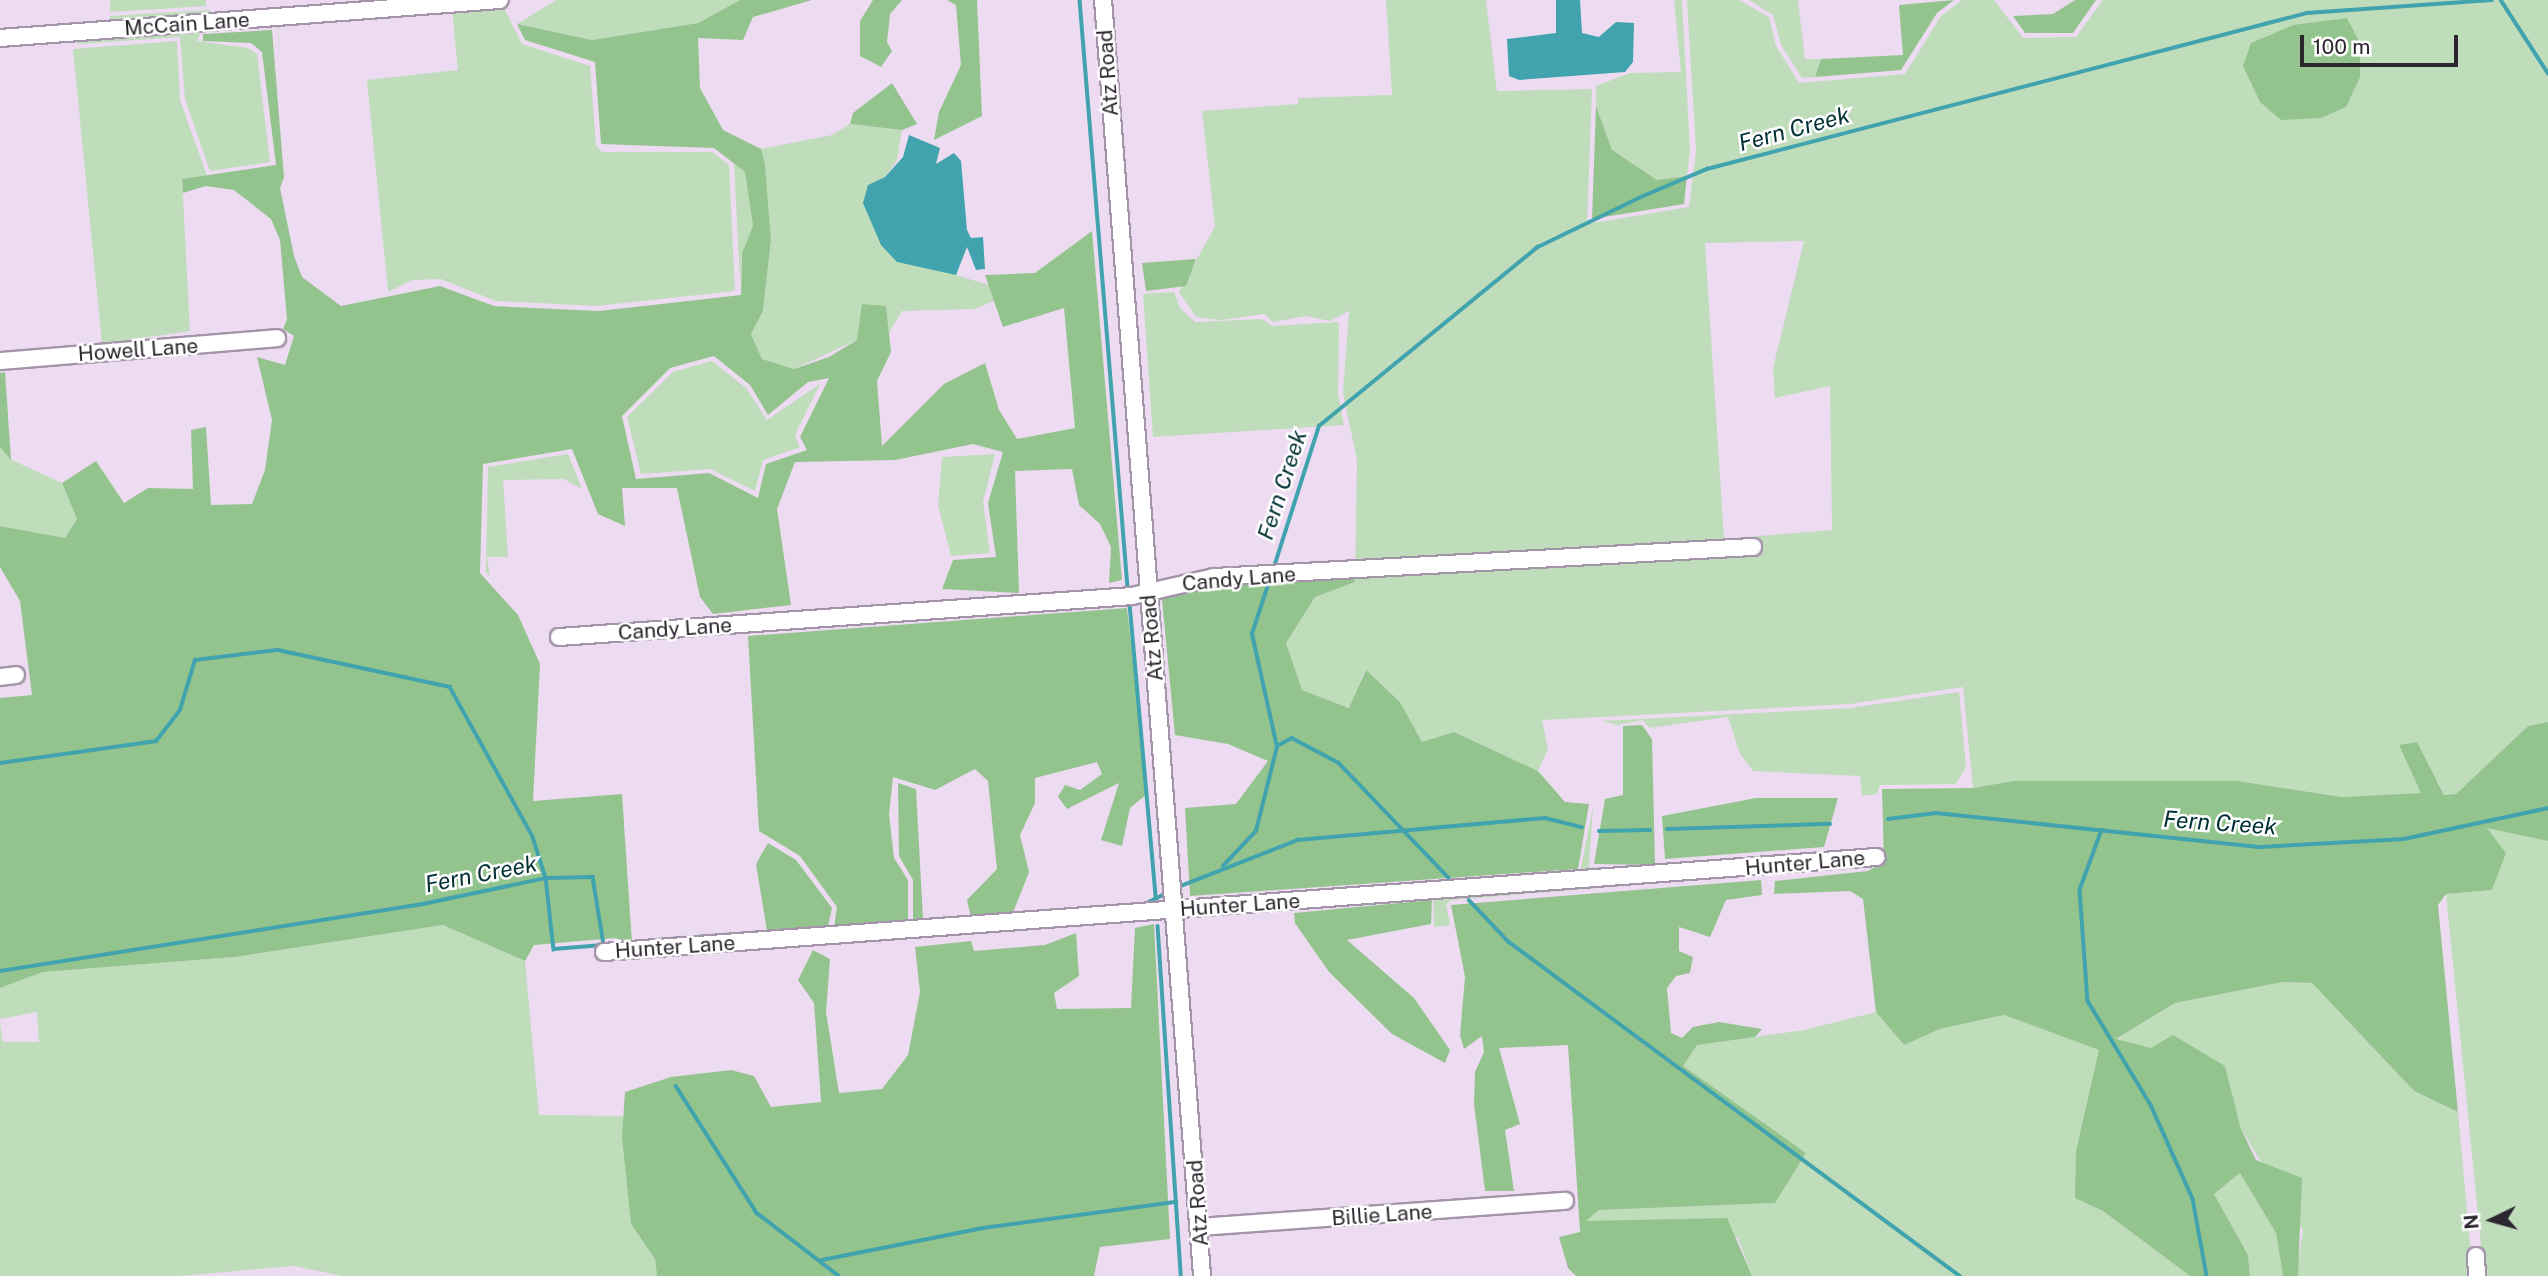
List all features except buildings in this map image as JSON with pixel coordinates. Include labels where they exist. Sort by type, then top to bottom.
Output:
[{"type":"street","name":"McCain Lane","points":[[0,38],[500,0]]},
{"type":"street","name":"Atz Road","points":[[1103,0],[1202,1276]]},
{"type":"street","name":"Howell Lane","points":[[0,361],[277,338]]},
{"type":"street","name":"Candy Lane","points":[[559,637],[1148,593],[1214,577],[1753,547]]},
{"type":"street","name":"Hunter Lane","points":[[604,952],[1876,857]]},
{"type":"street","name":"Billie Lane","points":[[1200,1227],[1564,1201]]},
{"type":"street","points":[[2476,1256],[2477,1276]]},
{"type":"green space","points":[[110,0],[206,0],[206,6],[110,12]]},
{"type":"green space","points":[[451,0],[500,0],[522,44],[590,66],[596,145],[602,152],[712,152],[729,165],[735,291],[596,306],[496,301],[441,279],[412,280],[388,292],[367,80],[458,70]]},
{"type":"green space","points":[[556,0],[740,0],[698,23],[592,40],[517,24]]},
{"type":"green space","points":[[740,0],[812,0],[753,17],[743,40],[698,38],[700,88],[723,130],[761,149],[765,165],[771,240],[763,311],[751,334],[762,359],[794,369],[829,357],[857,340],[862,304],[886,306],[891,352],[877,381],[882,446],[944,384],[985,363],[999,410],[1017,439],[1075,428],[1064,308],[1003,327],[985,275],[1035,273],[1092,231],[1122,580],[1109,583],[1111,547],[1100,524],[1079,505],[1072,469],[1015,471],[1019,593],[942,589],[953,560],[996,557],[988,503],[1003,452],[973,444],[895,460],[795,462],[777,509],[791,605],[713,614],[700,597],[677,488],[622,488],[625,526],[598,514],[572,449],[483,464],[480,573],[518,615],[540,664],[533,801],[622,794],[632,943],[615,938],[534,945],[525,961],[443,925],[235,957],[43,972],[0,988],[0,698],[32,695],[20,601],[0,567],[0,526],[65,538],[77,519],[62,483],[96,461],[124,503],[148,488],[193,489],[191,430],[206,427],[211,505],[252,504],[265,470],[272,420],[257,357],[285,365],[294,336],[283,329],[287,319],[280,240],[271,219],[234,190],[206,186],[183,193],[182,179],[276,165],[262,52],[251,43],[203,41],[203,34],[272,30],[284,177],[280,188],[294,256],[302,277],[341,306],[440,286],[494,306],[599,311],[741,295],[742,253],[753,226],[745,172],[714,148],[601,144],[595,62],[525,40],[517,24],[592,40],[698,23]],"holes":[[[714,356],[750,385],[768,415],[808,382],[829,378],[800,437],[807,450],[766,464],[758,498],[709,473],[636,479],[622,416],[670,368]]]},
{"type":"green space","points":[[873,0],[902,0],[890,14],[887,42],[892,51],[881,67],[860,56],[860,21]]},
{"type":"green space","points":[[947,0],[977,0],[982,116],[934,140],[939,112],[961,65],[956,5]]},
{"type":"green space","points":[[1386,0],[1486,0],[1497,91],[1592,89],[1587,224],[1689,207],[1696,151],[1687,0],[1739,0],[1769,17],[1776,46],[1799,83],[1905,74],[1941,16],[1962,0],[1994,0],[2023,38],[2076,37],[2103,0],[2548,0],[2548,722],[2528,726],[2456,794],[2444,795],[2438,781],[2400,745],[2422,793],[2342,797],[2238,781],[2013,781],[1973,788],[1963,687],[1850,704],[1542,720],[1548,749],[1538,771],[1454,732],[1422,743],[1400,702],[1365,670],[1350,708],[1302,690],[1286,643],[1315,597],[1355,582],[1357,460],[1343,393],[1349,311],[1330,321],[1306,316],[1273,322],[1264,314],[1221,320],[1196,317],[1179,292],[1215,226],[1202,111],[1298,104],[1298,98],[1392,95]],"holes":[[[1804,241],[1773,368],[1775,398],[1830,386],[1832,530],[1724,539],[1705,243]]]},
{"type":"green space","points":[[1674,0],[1682,0],[1690,151],[1687,176],[1657,180],[1612,150],[1596,106],[1596,86],[1630,73],[1681,72]]},
{"type":"green space","points":[[1749,0],[1798,0],[1805,59],[1821,59],[1815,77],[1802,78],[1781,45],[1773,15]]},
{"type":"green space","points":[[1954,0],[1937,13],[1901,70],[1815,77],[1821,59],[1903,55],[1899,5]]},
{"type":"green space","points":[[2075,0],[2096,0],[2073,33],[2025,33],[2013,16],[2053,14]]},
{"type":"green space","points":[[210,10],[211,23],[278,18],[280,57],[278,29],[272,25],[202,29],[197,41],[248,48],[257,54],[270,162],[210,171],[185,99],[180,37],[77,44],[76,33],[110,31],[110,16]]},
{"type":"green space","points":[[2347,18],[2360,43],[2360,77],[2346,107],[2321,118],[2281,120],[2260,102],[2243,66],[2251,43],[2293,25]]},
{"type":"green space","points":[[177,41],[180,100],[207,176],[182,179],[190,331],[102,344],[73,49]]},
{"type":"green space","points":[[892,83],[917,124],[902,130],[850,124],[853,113]]},
{"type":"green space","points":[[1596,106],[1612,150],[1657,180],[1687,176],[1684,204],[1592,219]]},
{"type":"green space","points":[[850,124],[902,130],[897,160],[885,177],[868,185],[939,270],[989,285],[994,301],[975,309],[902,311],[889,333],[886,306],[857,340],[794,369],[762,359],[751,334],[763,311],[771,240],[761,149],[832,135]]},
{"type":"green space","points":[[734,163],[745,172],[753,226],[742,253],[740,282]]},
{"type":"green space","points":[[1196,259],[1186,286],[1146,291],[1142,263]]},
{"type":"green space","points":[[1174,292],[1180,308],[1195,322],[1262,319],[1272,326],[1339,322],[1338,393],[1344,425],[1153,437],[1143,294]]},
{"type":"green space","points":[[712,361],[746,388],[767,420],[820,384],[795,435],[800,447],[763,460],[755,491],[710,469],[641,474],[627,417],[673,372]]},
{"type":"green space","points":[[5,372],[11,460],[0,447],[0,373]]},
{"type":"green space","points":[[0,447],[12,460],[62,483],[77,519],[65,538],[0,526]]},
{"type":"green space","points":[[568,454],[582,489],[564,479],[503,480],[508,557],[487,557],[490,576],[486,572],[488,467]]},
{"type":"green space","points":[[995,454],[983,502],[990,553],[951,556],[938,505],[942,457]]},
{"type":"green space","points":[[1355,571],[1355,582],[1315,597],[1286,643],[1302,690],[1349,708],[1366,670],[1400,702],[1422,742],[1454,732],[1538,771],[1565,802],[1589,804],[1578,869],[1190,896],[1185,808],[1236,804],[1268,761],[1228,744],[1175,735],[1161,589]]},
{"type":"green space","points":[[1127,608],[1148,793],[1130,808],[1122,846],[1101,840],[1119,783],[1067,809],[1058,797],[1065,785],[1080,790],[1102,774],[1097,762],[1035,778],[1035,803],[1020,835],[1029,872],[1012,915],[971,917],[967,900],[997,869],[988,781],[975,769],[935,790],[893,777],[889,814],[894,858],[908,880],[908,921],[834,927],[837,907],[800,856],[759,831],[748,636]]},
{"type":"green space","points":[[1959,692],[1966,767],[1956,784],[1880,785],[1877,794],[1862,796],[1860,776],[1753,771],[1740,754],[1728,717],[1650,728],[1642,720],[1618,725],[1601,721],[1850,708]]},
{"type":"green space","points":[[2548,722],[2548,841],[2487,828],[2506,853],[2492,890],[2446,894],[2438,905],[2458,1112],[2414,1091],[2312,983],[2283,982],[2175,1003],[2116,1039],[2151,1048],[2173,1035],[2225,1066],[2241,1129],[2256,1160],[2302,1178],[2298,1276],[2283,1276],[2276,1233],[2240,1173],[2214,1194],[2248,1255],[2250,1276],[2190,1276],[2103,1211],[2075,1198],[2076,1151],[2099,1050],[2004,1015],[1940,1029],[1904,1045],[1876,1012],[1863,899],[1850,891],[1774,894],[1775,881],[1868,871],[1884,862],[1882,789],[1973,788],[2013,781],[2238,781],[2342,797],[2421,793],[2399,745],[2417,742],[2444,795],[2456,794],[2528,726]]},
{"type":"green space","points":[[1642,725],[1652,739],[1655,865],[1594,864],[1605,799],[1623,795],[1623,726]]},
{"type":"green space","points":[[898,783],[916,789],[923,919],[913,920],[913,880],[899,856]]},
{"type":"green space","points":[[1756,798],[1838,798],[1824,847],[1665,859],[1662,816]]},
{"type":"green space","points":[[1593,807],[1589,867],[1647,870],[1648,884],[1451,900],[1446,904],[1450,925],[1434,927],[1433,896],[1289,911],[1276,895],[1580,873]]},
{"type":"green space","points":[[2486,827],[2548,841],[2548,1276],[2484,1276],[2446,894],[2492,890]]},
{"type":"green space","points":[[768,843],[796,860],[832,908],[828,926],[767,931],[756,864]]},
{"type":"green space","points":[[1761,880],[1762,895],[1726,900],[1710,937],[1679,927],[1679,951],[1693,957],[1690,973],[1676,976],[1667,988],[1671,1033],[1682,1038],[1693,1027],[1719,1022],[1762,1029],[1755,1037],[1697,1045],[1683,1066],[1806,1153],[1775,1203],[1599,1210],[1586,1221],[1727,1218],[1752,1276],[1576,1276],[1568,1268],[1559,1237],[1580,1232],[1568,1045],[1499,1048],[1520,1124],[1505,1130],[1514,1191],[1485,1191],[1474,1104],[1475,1072],[1484,1052],[1482,1036],[1464,1049],[1460,1035],[1465,977],[1451,905]]},
{"type":"green space","points":[[1432,900],[1431,924],[1347,940],[1414,998],[1450,1050],[1445,1063],[1392,1034],[1329,972],[1295,923],[1294,913]]},
{"type":"green space","points":[[1154,924],[1170,1239],[1100,1247],[1094,1276],[657,1276],[655,1259],[631,1224],[622,1137],[625,1092],[671,1077],[731,1070],[754,1076],[771,1107],[821,1102],[814,1003],[798,980],[813,950],[830,959],[826,1012],[839,1093],[882,1089],[908,1055],[920,992],[915,947],[971,941],[974,951],[1045,945],[1076,933],[1079,976],[1054,993],[1057,1009],[1131,1008],[1135,928]]},
{"type":"green space","points":[[443,925],[525,961],[539,1115],[624,1116],[631,1224],[655,1259],[657,1276],[342,1276],[294,1266],[180,1276],[0,1276],[0,1023],[3,1042],[39,1042],[37,1012],[0,1019],[0,988],[43,972],[235,957]]},
{"type":"green space","points":[[2283,982],[2312,983],[2414,1091],[2458,1112],[2473,1276],[2296,1276],[2303,1231],[2241,1129],[2225,1066],[2115,1040],[2175,1003]]},
{"type":"green space","points":[[1876,1012],[1904,1045],[1940,1029],[2004,1015],[2100,1050],[2076,1151],[2076,1198],[2103,1211],[2190,1276],[1752,1276],[1738,1238],[1641,1222],[1585,1221],[1599,1210],[1775,1203],[1806,1153],[1720,1096],[1683,1066],[1684,1057],[1697,1045],[1804,1030]]},
{"type":"green space","points":[[2240,1173],[2276,1233],[2283,1276],[2250,1276],[2248,1255],[2214,1194]]},
{"type":"water","points":[[1556,0],[1580,0],[1582,33],[1599,37],[1616,22],[1634,23],[1633,62],[1625,72],[1519,80],[1509,76],[1507,39],[1556,33]]},
{"type":"water","points":[[909,135],[940,148],[936,164],[954,153],[961,161],[967,230],[971,238],[983,237],[985,269],[976,270],[967,247],[956,275],[897,262],[881,245],[863,203],[868,185],[885,177],[903,157]]},
{"type":"waterway","points":[[1080,0],[1128,587]]},
{"type":"waterway","name":"Fern Creek","points":[[1274,567],[1319,426],[1538,247],[1641,197],[1707,169],[2307,13],[2492,0]]},
{"type":"waterway","name":"Fern Creek","points":[[2501,0],[2548,73]]},
{"type":"waterway","name":"Fern Creek","points":[[1223,866],[1256,831],[1277,747],[1252,634],[1268,585]]},
{"type":"waterway","points":[[1130,604],[1156,898]]},
{"type":"waterway","points":[[0,763],[156,741],[180,710],[195,660],[278,650],[450,687],[533,837],[546,878],[554,950]]},
{"type":"waterway","points":[[1277,746],[1292,738],[1339,763],[1449,878]]},
{"type":"waterway","name":"Fern Creek","points":[[1888,819],[1936,813],[2261,847],[2404,839],[2548,808]]},
{"type":"waterway","name":"Fern Creek","points":[[1181,886],[1298,840],[1545,818],[1582,827]]},
{"type":"waterway","name":"Fern Creek","points":[[1667,829],[1830,824]]},
{"type":"waterway","name":"Fern Creek","points":[[1599,831],[1650,830]]},
{"type":"waterway","points":[[2102,830],[2080,890],[2088,1001],[2151,1105],[2193,1199],[2207,1276]]},
{"type":"waterway","name":"Fern Creek","points":[[0,971],[423,904],[546,878],[593,877],[604,945]]},
{"type":"waterway","name":"Fern Creek","points":[[656,940],[1145,904],[1165,894]]},
{"type":"waterway","points":[[1469,900],[1509,942],[1960,1276]]},
{"type":"waterway","points":[[1158,926],[1181,1276]]},
{"type":"waterway","points":[[554,949],[603,945]]},
{"type":"waterway","points":[[676,1086],[757,1213],[839,1276]]},
{"type":"waterway","points":[[822,1260],[983,1228],[1176,1202]]}]
